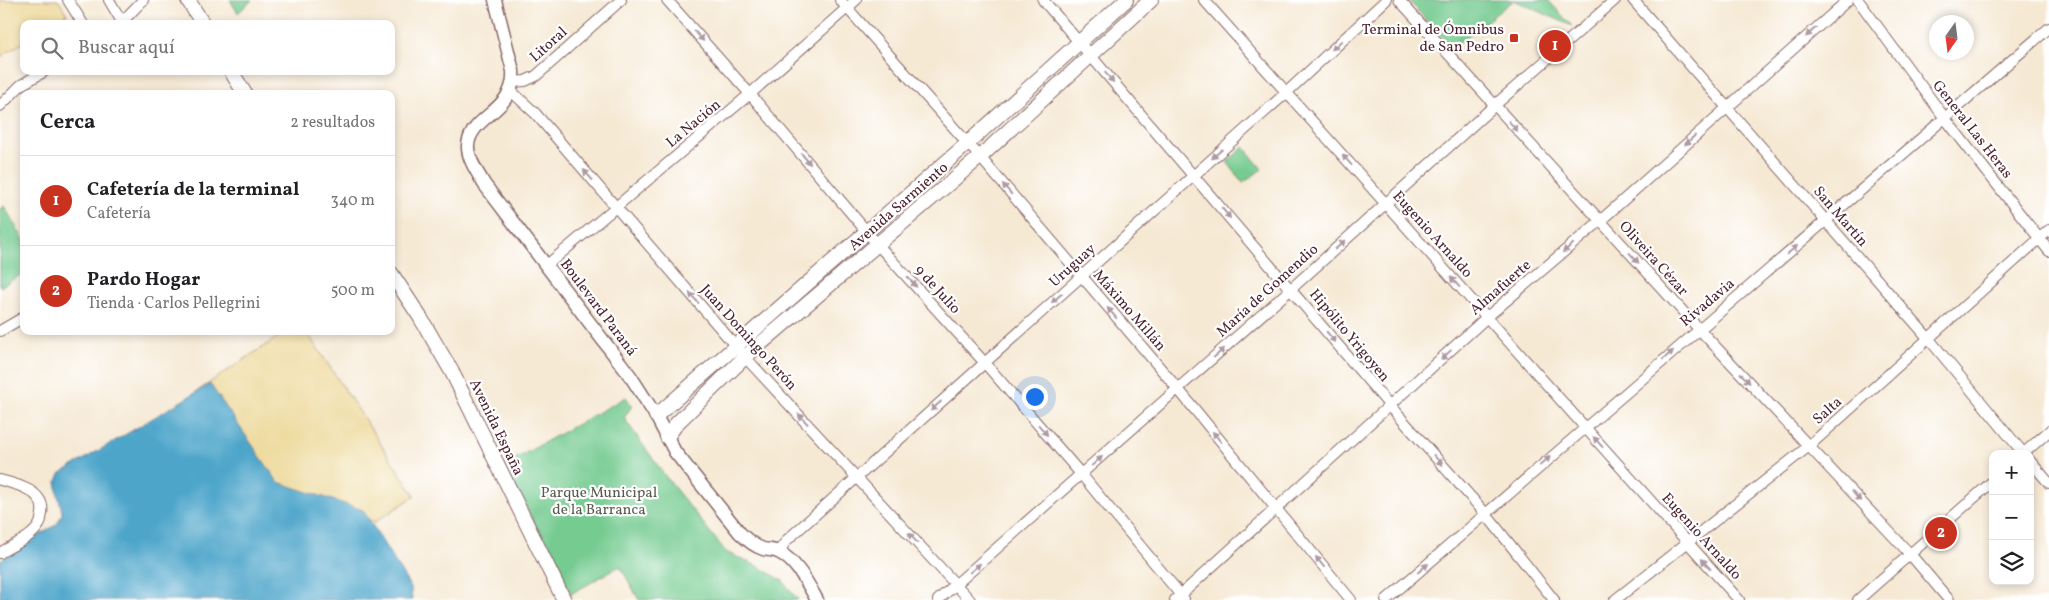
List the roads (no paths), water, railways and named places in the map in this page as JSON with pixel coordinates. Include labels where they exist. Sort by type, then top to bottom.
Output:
[{"type":"main road","points":[[188,0],[200,20]]},
{"type":"main road","name":"Avenida Sarmiento","points":[[656,416],[668,408],[866,230],[968,143],[1126,0]]},
{"type":"main road","name":"Avenida Sarmiento","points":[[667,437],[677,423],[745,357],[980,157],[1151,0]]},
{"type":"main road","points":[[233,75],[243,90]]},
{"type":"main road","name":"Avenida España","points":[[395,279],[452,372],[564,600]]},
{"type":"street","points":[[68,0],[80,20]]},
{"type":"street","points":[[109,0],[119,20]]},
{"type":"street","points":[[124,20],[143,0]]},
{"type":"street","points":[[495,0],[513,71],[512,86]]},
{"type":"street","name":"Litoral","points":[[512,86],[536,76],[621,0]]},
{"type":"street","name":"9 de Julio","points":[[667,0],[750,94],[878,245],[984,362],[1081,474],[1180,598]]},
{"type":"street","name":"La Nación","points":[[547,265],[617,208],[750,94],[844,4],[856,0]]},
{"type":"street","name":"Hipólito Yrigoyen","points":[[1042,0],[1194,175],[1390,406],[1485,513],[1554,600]]},
{"type":"street","name":"Eugenio Arnaldo","points":[[1204,0],[1739,600]]},
{"type":"street","name":"Uruguay","points":[[778,552],[788,540],[984,362],[1082,277],[1386,0]]},
{"type":"street","name":"Oliveira Cézar","points":[[1399,0],[1699,329],[1910,554],[1949,600]]},
{"type":"street","name":"María de Gomendio","points":[[938,600],[1291,289],[1494,105],[1615,0]]},
{"type":"street","name":"San Martín","points":[[1633,0],[1826,221],[2021,450]]},
{"type":"street","name":"Almafuerte","points":[[1180,598],[1487,317],[1600,221],[1848,0]]},
{"type":"street","name":"General Las Heras","points":[[1858,0],[1944,117],[2049,251]]},
{"type":"street","name":"Máximo Millán","points":[[844,4],[968,143],[1178,389],[1351,600]]},
{"type":"street","name":"Rivadavia","points":[[1386,600],[2049,28]]},
{"type":"street","points":[[0,106],[22,86],[39,75]]},
{"type":"street","name":"Juan Domingo Perón","points":[[512,86],[735,346],[970,600]]},
{"type":"street","name":"Boulevard Paraná","points":[[512,86],[472,135],[468,144],[470,156],[484,184],[631,377],[656,416],[675,452],[740,534],[753,545],[778,552],[789,560],[817,600]]},
{"type":"street","name":"Salta","points":[[1615,600],[1809,446],[2049,230]]},
{"type":"street","points":[[0,330],[20,319]]},
{"type":"street","points":[[2028,450],[2049,431]]},
{"type":"street","points":[[2034,466],[2049,483]]},
{"type":"street","points":[[0,480],[21,486],[37,496],[43,510],[40,525],[30,534],[0,552]]},
{"type":"street","points":[[1858,600],[1989,485]]},
{"type":"water","points":[[210,384],[278,482],[363,510],[411,588],[412,600],[0,600],[0,560],[57,524],[62,514],[57,493],[58,478],[61,473]]},
{"type":"place","name":"Terminal de Ómnibus de San Pedro","points":[[1514,38]]},
{"type":"place","name":"Cafetería de la terminal","points":[[1555,46]]},
{"type":"place","name":"Pardo Hogar","points":[[1941,533]]},
{"type":"park label","name":"Parque Municipal de la Barranca","points":[[599,500]]}]
